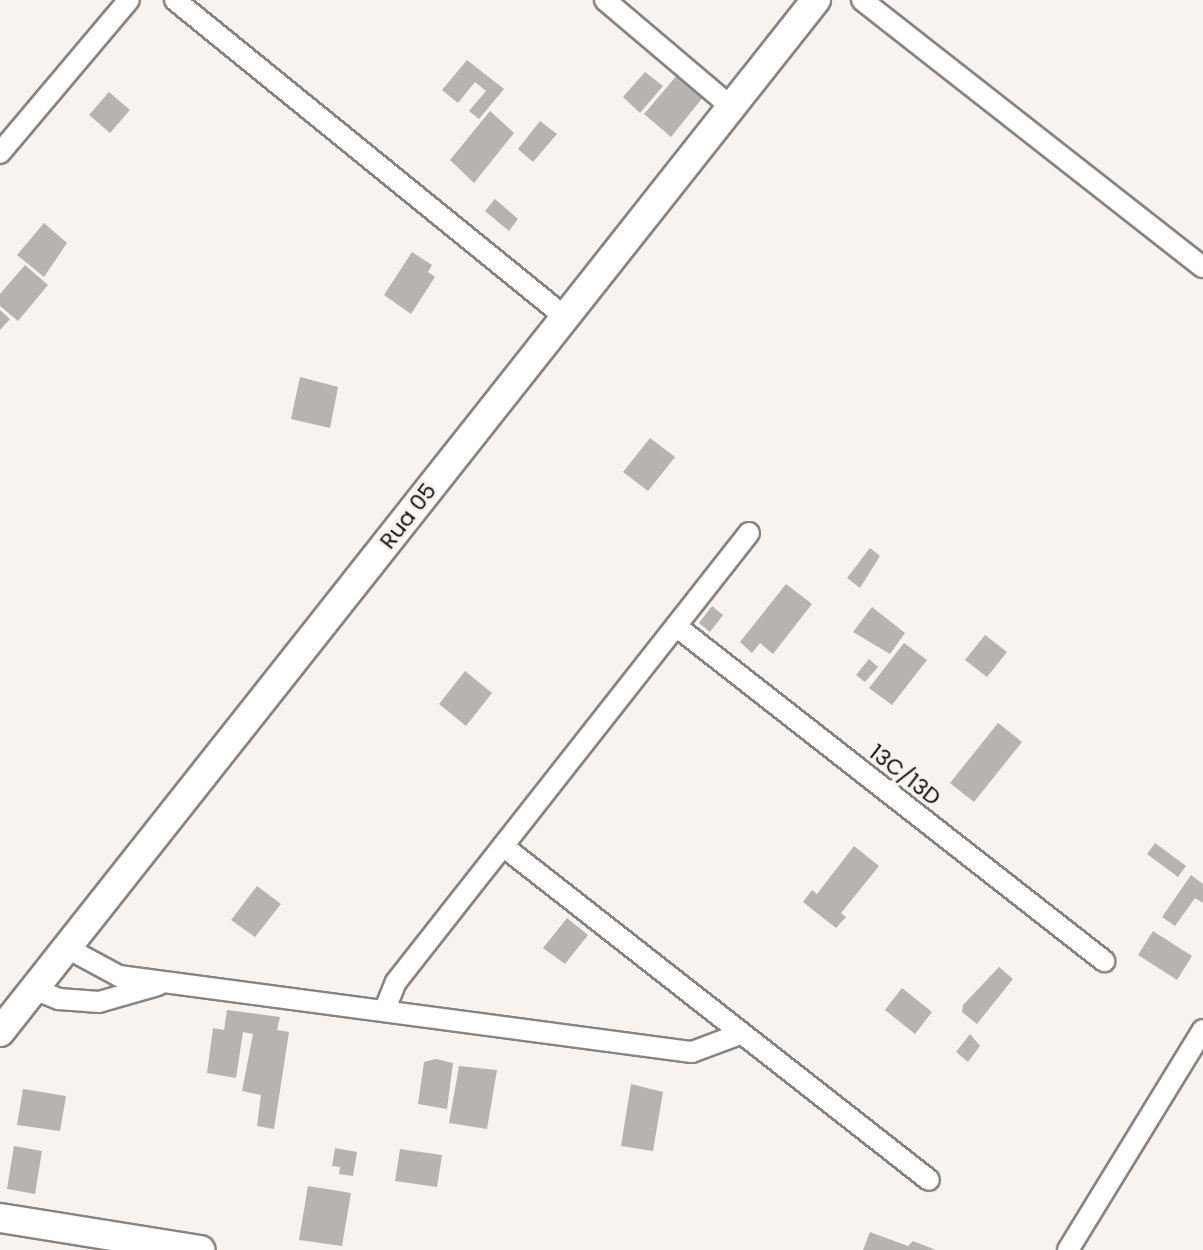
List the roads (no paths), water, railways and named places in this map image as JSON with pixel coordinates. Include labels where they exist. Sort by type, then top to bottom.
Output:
[{"type":"street","points":[[0,153],[129,0]]},
{"type":"street","points":[[175,0],[565,317]]},
{"type":"street","points":[[605,0],[731,107]]},
{"type":"street","name":"Rua 05","points":[[0,1032],[816,0]]},
{"type":"street","points":[[862,0],[1203,267]]},
{"type":"street","points":[[385,1009],[396,982],[749,533]]},
{"type":"street","name":"13C/13D","points":[[676,626],[1104,961]]},
{"type":"street","points":[[503,846],[929,1180]]},
{"type":"street","points":[[67,948],[119,976],[692,1052],[740,1034]]},
{"type":"street","points":[[34,989],[59,999],[99,1002],[168,982]]},
{"type":"street","points":[[1068,1250],[1201,1036]]},
{"type":"street","points":[[0,1218],[192,1249]]}]
